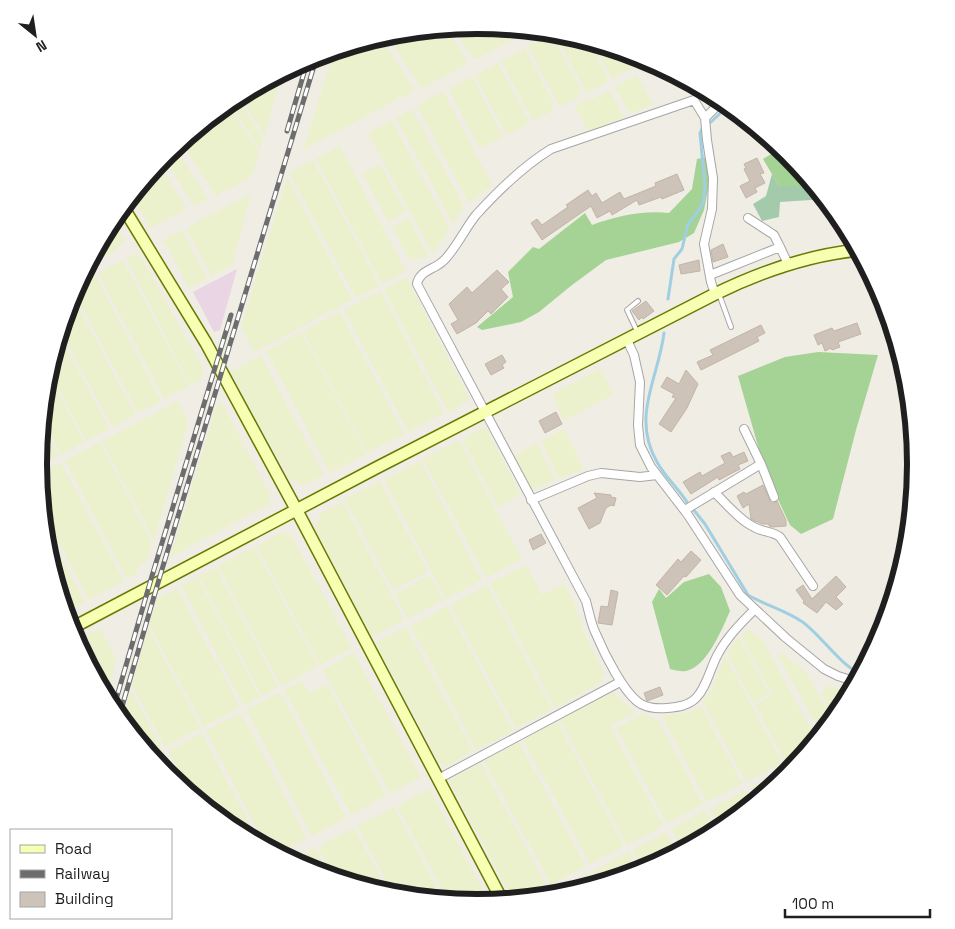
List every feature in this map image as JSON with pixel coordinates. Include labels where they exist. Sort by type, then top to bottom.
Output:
[{"type":"street","points":[[717,293],[710,275],[704,244],[712,209],[713,178],[705,118],[694,100],[551,149],[519,174],[476,215],[443,262],[419,277],[418,284],[586,601],[595,634],[620,682],[632,696],[648,707],[678,707],[690,703],[702,690],[717,655],[727,640],[754,610]]},
{"type":"street","points":[[705,118],[717,106]]},
{"type":"street","points":[[127,214],[206,343],[296,509],[499,894]]},
{"type":"street","points":[[748,218],[774,235],[788,264]]},
{"type":"street","points":[[710,275],[780,247]]},
{"type":"street","points":[[78,624],[296,509],[717,293],[769,270],[788,264],[852,251]]},
{"type":"street","points":[[627,340],[634,355],[640,382],[638,425],[640,445],[657,475],[685,510],[740,595],[754,610],[824,670],[851,680]]},
{"type":"street","points":[[744,429],[774,498]]},
{"type":"street","points":[[685,510],[760,464]]},
{"type":"street","points":[[531,500],[588,476],[601,473],[640,477],[657,475]]},
{"type":"street","points":[[714,492],[748,524],[756,529],[776,534],[780,537],[813,586]]},
{"type":"street","points":[[438,778],[620,682]]},
{"type":"lane","points":[[717,293],[730,327]]},
{"type":"lane","points":[[638,301],[627,310],[638,334]]},
{"type":"shaded area","points":[[237,269],[220,330],[214,332],[193,292]]},
{"type":"green space","points":[[451,35],[467,61],[465,65],[421,89],[392,42],[421,37]]},
{"type":"green space","points":[[458,35],[520,36],[476,59],[472,57]]},
{"type":"green space","points":[[543,39],[555,41],[581,91],[578,93],[580,96],[560,107],[528,46]]},
{"type":"green space","points":[[559,42],[593,49],[609,81],[586,93]]},
{"type":"green space","points":[[385,44],[413,88],[412,92],[405,97],[398,96],[396,100],[303,150],[331,60]]},
{"type":"green space","points":[[525,48],[554,105],[551,107],[553,110],[533,121],[501,61]]},
{"type":"green space","points":[[597,51],[634,64],[636,67],[612,79]]},
{"type":"green space","points":[[498,63],[528,120],[525,122],[526,125],[509,134],[507,131],[505,132],[475,75]]},
{"type":"green space","points":[[637,75],[653,104],[630,114],[615,87]]},
{"type":"green space","points":[[472,77],[503,137],[480,149],[448,89]]},
{"type":"green space","points":[[276,83],[278,86],[265,136],[243,103]]},
{"type":"green space","points":[[609,90],[624,118],[588,131],[575,106]]},
{"type":"green space","points":[[443,91],[492,185],[469,203],[417,106]]},
{"type":"green space","points":[[241,104],[263,139],[260,150],[234,109]]},
{"type":"green space","points":[[412,109],[464,206],[453,224],[396,118]]},
{"type":"green space","points":[[232,110],[259,153],[254,170],[248,179],[216,196],[185,148]]},
{"type":"green space","points":[[392,120],[449,228],[433,255],[368,133]]},
{"type":"green space","points":[[340,146],[406,271],[382,284],[316,159]]},
{"type":"green space","points":[[774,152],[806,186],[779,186],[763,159]]},
{"type":"green space","points":[[179,154],[208,199],[194,206],[168,165]]},
{"type":"green space","points":[[707,157],[709,184],[704,210],[694,233],[679,242],[606,260],[539,312],[521,322],[482,330],[477,327],[513,297],[508,272],[533,247],[539,249],[585,213],[592,225],[630,215],[650,212],[669,213],[692,189],[697,159]]},
{"type":"green space","points":[[313,160],[380,286],[356,298],[289,173]]},
{"type":"green space","points":[[380,164],[406,212],[388,222],[362,173]]},
{"type":"green space","points":[[163,170],[187,209],[151,228],[135,203]]},
{"type":"green space","points":[[772,174],[779,186],[806,186],[817,200],[780,202],[779,217],[762,221],[753,204],[766,196]]},
{"type":"green space","points":[[287,177],[352,300],[254,352],[241,327]]},
{"type":"green space","points":[[251,194],[232,265],[211,276],[187,230],[190,228],[189,226]]},
{"type":"green space","points":[[409,218],[429,257],[409,260],[392,227]]},
{"type":"green space","points":[[117,228],[125,240],[113,252],[99,260]]},
{"type":"green space","points":[[182,230],[207,278],[189,288],[163,240]]},
{"type":"green space","points":[[138,252],[203,367],[201,380],[190,385],[126,258]]},
{"type":"green space","points":[[123,260],[189,386],[164,399],[98,273]]},
{"type":"green space","points":[[95,275],[161,401],[138,413],[79,302],[89,278]]},
{"type":"green space","points":[[406,277],[470,400],[448,412],[384,289]]},
{"type":"green space","points":[[381,291],[444,413],[408,432],[344,310]]},
{"type":"green space","points":[[78,306],[135,415],[112,427],[66,339]]},
{"type":"green space","points":[[340,312],[404,434],[367,453],[303,331]]},
{"type":"green space","points":[[301,332],[366,454],[330,473],[266,351]]},
{"type":"green space","points":[[64,343],[109,429],[86,441],[55,382]]},
{"type":"green space","points":[[818,352],[878,355],[833,519],[801,534],[790,525],[766,474],[738,376],[785,357]]},
{"type":"green space","points":[[261,355],[324,475],[305,485],[290,480],[230,372]]},
{"type":"green space","points":[[600,369],[614,394],[564,421],[552,394]]},
{"type":"green space","points":[[54,385],[84,442],[61,455],[48,432]]},
{"type":"green space","points":[[178,401],[188,421],[154,540],[102,441]]},
{"type":"green space","points":[[222,403],[270,494],[270,504],[170,557],[217,405]]},
{"type":"green space","points":[[485,426],[521,495],[498,507],[463,441],[468,438],[467,436]]},
{"type":"green space","points":[[564,429],[584,469],[559,479],[541,441]]},
{"type":"green space","points":[[48,437],[58,456],[47,462]]},
{"type":"green space","points":[[459,440],[522,559],[486,578],[423,459]]},
{"type":"green space","points":[[100,442],[152,543],[146,562],[138,567],[136,575],[127,579],[65,461]]},
{"type":"green space","points":[[537,443],[555,480],[532,490],[514,456]]},
{"type":"green space","points":[[420,461],[482,580],[446,599],[384,480]]},
{"type":"green space","points":[[61,463],[124,581],[89,600],[51,528],[47,470]]},
{"type":"green space","points":[[380,481],[428,572],[393,590],[345,499]]},
{"type":"green space","points":[[343,502],[404,620],[372,637],[315,529],[321,513]]},
{"type":"green space","points":[[282,532],[290,534],[293,538],[352,648],[320,665],[257,546]]},
{"type":"green space","points":[[54,542],[85,602],[72,608],[61,576]]},
{"type":"green space","points":[[254,547],[318,666],[281,686],[218,566]]},
{"type":"green space","points":[[526,565],[542,595],[564,584],[574,602],[585,635],[605,674],[601,678],[602,682],[555,708],[490,583]]},
{"type":"green space","points":[[216,568],[278,687],[262,696],[199,576]]},
{"type":"green space","points":[[709,574],[721,587],[730,611],[713,646],[701,662],[694,668],[686,671],[670,669],[652,602],[659,589],[666,598],[684,582]]},
{"type":"green space","points":[[430,575],[443,600],[408,619],[395,594]]},
{"type":"green space","points":[[197,577],[260,697],[244,706],[181,586]]},
{"type":"green space","points":[[487,585],[552,709],[516,729],[450,605]]},
{"type":"green space","points":[[177,588],[240,707],[204,727],[149,625],[157,599]]},
{"type":"green space","points":[[447,606],[513,731],[476,750],[411,626]]},
{"type":"green space","points":[[406,627],[473,751],[445,767],[443,764],[441,765],[375,643]]},
{"type":"green space","points":[[100,628],[116,659],[109,687],[91,655],[83,636]]},
{"type":"green space","points":[[148,629],[201,728],[165,747],[132,685]]},
{"type":"green space","points":[[749,629],[763,641],[814,734],[793,758],[785,762],[755,705],[772,695],[741,635]]},
{"type":"green space","points":[[739,637],[769,694],[753,703],[727,653]]},
{"type":"green space","points":[[354,653],[421,777],[390,794],[323,670]]},
{"type":"green space","points":[[782,653],[806,672],[829,714],[818,728],[778,656]]},
{"type":"green space","points":[[725,656],[782,763],[746,782],[703,702],[712,689]]},
{"type":"green space","points":[[302,681],[309,693],[327,684],[386,796],[351,815],[284,690]]},
{"type":"green space","points":[[827,685],[842,689],[844,692],[831,711],[822,694]]},
{"type":"green space","points":[[131,690],[162,749],[157,752],[125,712]]},
{"type":"green space","points":[[280,692],[346,818],[312,836],[246,710]]},
{"type":"green space","points":[[613,692],[629,707],[637,711],[610,726],[663,826],[627,845],[560,720]]},
{"type":"green space","points":[[701,706],[742,784],[707,802],[662,716],[690,712]]},
{"type":"green space","points":[[241,713],[307,838],[285,850],[262,838],[206,731]]},
{"type":"green space","points":[[642,714],[658,720],[703,804],[667,824],[616,728]]},
{"type":"green space","points":[[557,722],[624,846],[590,864],[523,740]]},
{"type":"green space","points":[[202,733],[255,834],[238,823],[193,788],[182,777],[168,751]]},
{"type":"green space","points":[[519,742],[586,866],[551,885],[484,761]]},
{"type":"green space","points":[[164,754],[170,766],[160,756]]},
{"type":"green space","points":[[481,763],[547,887],[539,891],[510,894],[449,780]]},
{"type":"green space","points":[[778,773],[754,795],[750,788]]},
{"type":"green space","points":[[429,789],[486,895],[444,894],[397,806]]},
{"type":"green space","points":[[746,790],[750,798],[717,823],[710,809]]},
{"type":"green space","points":[[394,807],[440,893],[390,886],[357,826]]},
{"type":"green space","points":[[705,810],[713,825],[680,845],[671,829]]},
{"type":"green space","points":[[354,828],[385,885],[329,868],[319,850],[322,848],[321,845]]},
{"type":"green space","points":[[666,832],[675,847],[639,863],[632,850]]},
{"type":"green space","points":[[315,848],[325,867],[313,862],[300,856]]},
{"type":"green space","points":[[628,852],[635,865],[597,878],[593,871]]},
{"type":"green space","points":[[589,873],[593,880],[589,881],[563,887]]},
{"type":"building","points":[[757,158],[764,173],[760,174],[765,183],[755,188],[757,192],[746,198],[740,186],[750,181],[744,169],[746,168],[744,164]]},
{"type":"building","points":[[677,174],[684,190],[662,199],[661,197],[639,205],[637,200],[612,215],[610,211],[597,218],[591,206],[542,240],[531,223],[537,219],[542,225],[588,190],[592,196],[596,193],[602,203],[620,192],[624,199],[656,186],[655,183]]},
{"type":"building","points":[[723,244],[728,257],[713,262],[711,250]]},
{"type":"building","points":[[699,260],[700,271],[681,274],[679,265]]},
{"type":"building","points":[[497,270],[509,282],[501,289],[508,297],[491,314],[488,311],[476,323],[457,334],[451,324],[458,320],[449,304],[467,287],[472,293]]},
{"type":"building","points":[[646,301],[654,311],[639,320],[632,311]]},
{"type":"building","points":[[857,323],[861,334],[838,342],[840,347],[825,351],[822,343],[818,345],[814,335],[832,328],[834,331]]},
{"type":"building","points":[[761,325],[765,333],[757,337],[759,341],[701,370],[697,362],[713,355],[710,350]]},
{"type":"building","points":[[502,355],[506,362],[502,365],[504,368],[491,375],[485,364]]},
{"type":"building","points":[[686,370],[698,384],[687,408],[671,432],[659,424],[676,398],[672,397],[674,394],[661,387],[667,377],[679,384]]},
{"type":"building","points":[[556,412],[562,424],[545,433],[539,421]]},
{"type":"building","points":[[730,452],[733,457],[744,452],[748,461],[738,465],[740,469],[719,480],[718,477],[691,494],[683,482],[700,472],[702,476],[725,463],[721,456]]},
{"type":"building","points":[[763,485],[770,501],[773,503],[777,501],[786,520],[786,526],[772,527],[769,524],[762,524],[751,519],[749,504],[743,508],[737,496],[744,492],[746,494]]},
{"type":"building","points":[[594,493],[611,495],[611,497],[616,498],[614,506],[611,505],[606,508],[600,523],[589,529],[578,508],[597,498]]},
{"type":"building","points":[[541,534],[546,543],[533,550],[529,540]]},
{"type":"building","points":[[691,551],[701,560],[667,595],[656,585],[678,559],[681,562]]},
{"type":"building","points":[[836,576],[846,587],[836,597],[843,604],[836,610],[826,602],[817,613],[803,603],[804,601],[796,590],[803,585],[812,599]]},
{"type":"building","points":[[611,590],[618,592],[612,625],[598,623],[601,606],[608,607]]},
{"type":"building","points":[[660,687],[663,695],[647,701],[644,693]]},
{"type":"waterway","points":[[711,122],[723,111]]},
{"type":"waterway","points":[[668,299],[674,259],[682,249],[688,224],[703,203],[705,186],[700,133],[703,127]]},
{"type":"waterway","points":[[664,333],[648,398],[646,429],[657,462],[687,502]]},
{"type":"waterway","points":[[693,509],[705,524],[748,595],[801,621],[839,658],[856,670]]},
{"type":"railway","points":[[122,708],[314,67]]},
{"type":"railway","points":[[287,131],[305,71]]},
{"type":"railway","points":[[116,699],[231,315]]}]
